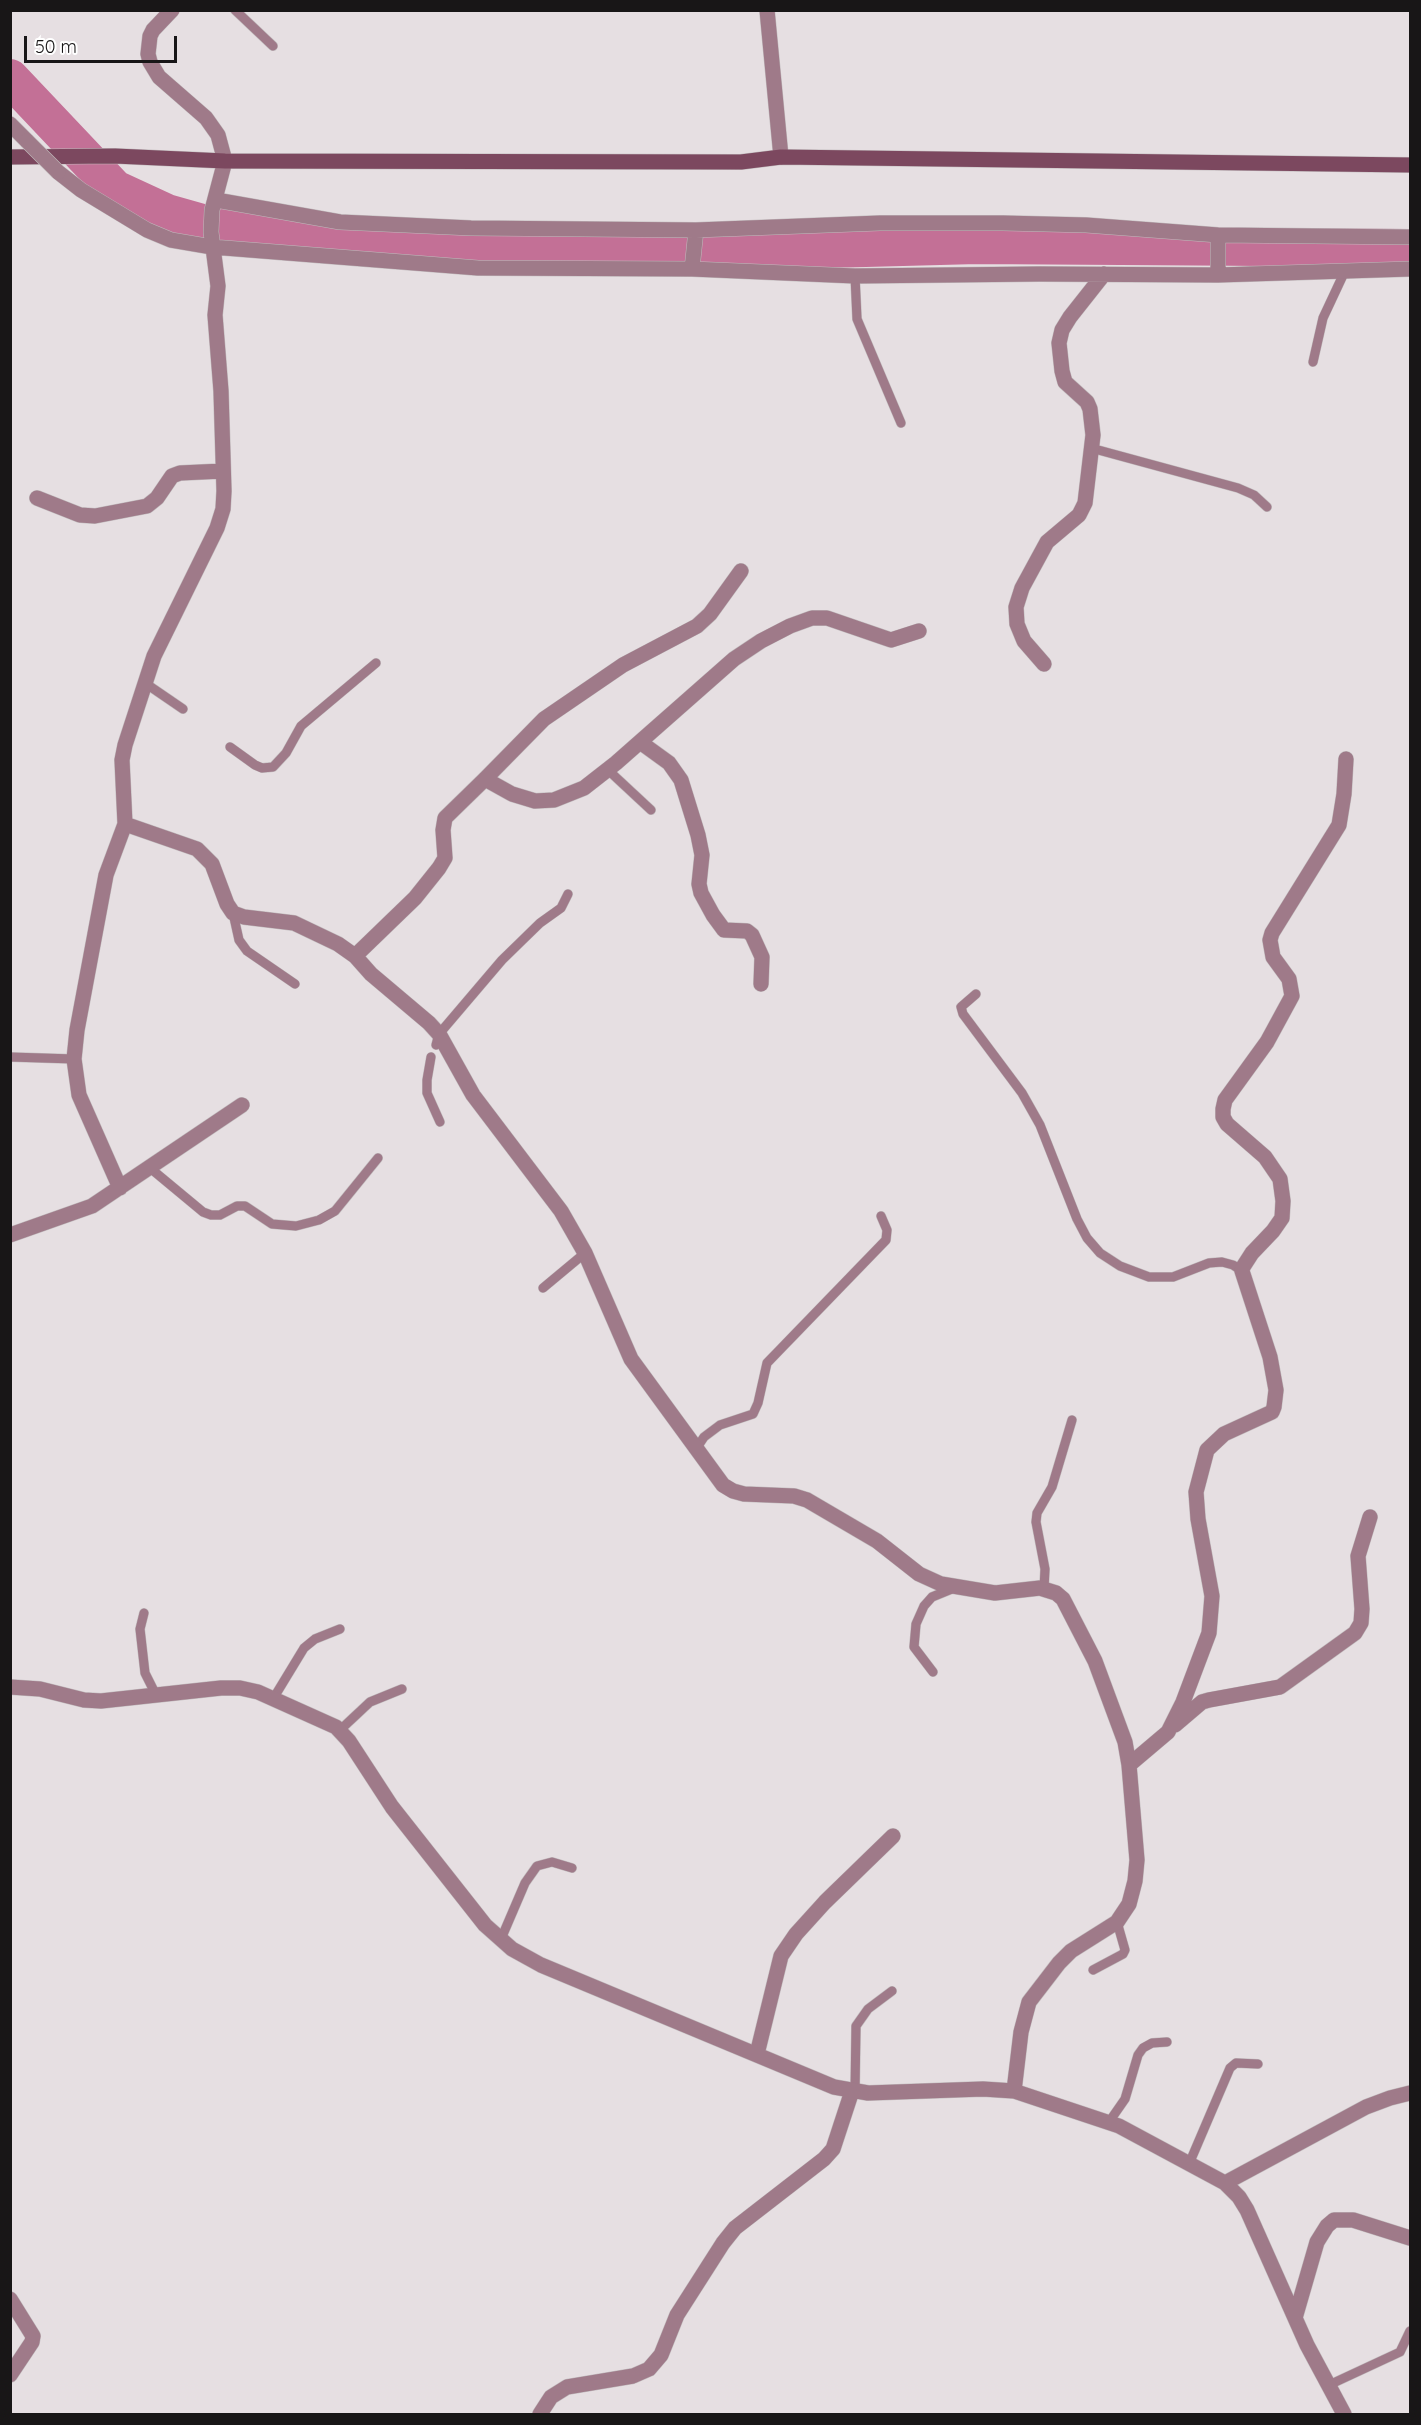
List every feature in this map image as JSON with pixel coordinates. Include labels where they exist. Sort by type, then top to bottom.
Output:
[{"type":"street","points":[[120,1188],[79,1095],[74,1059],[106,875],[125,824],[122,760],[154,656],[217,528],[223,509],[221,391],[215,315],[218,286],[212,240],[214,205],[225,161],[218,135],[206,118],[159,77],[150,62],[148,54],[150,36],[172,10]]},
{"type":"street","points":[[767,10],[781,157]]},
{"type":"street","points":[[10,124],[58,172],[81,190],[147,230],[171,240],[212,240],[478,268],[693,266],[855,276],[1410,269]]},
{"type":"street","points":[[10,157],[115,156],[225,161],[741,162],[781,157],[1410,165]]},
{"type":"street","points":[[214,205],[340,222],[471,228],[695,233],[880,223],[1003,223],[1086,225],[1218,238],[1410,237]]},
{"type":"street","points":[[693,266],[695,233]]},
{"type":"street","points":[[1218,238],[1218,271]]},
{"type":"street","points":[[1044,664],[1024,640],[1017,624],[1016,607],[1022,588],[1047,542],[1062,531],[1083,509],[1093,435],[1090,410],[1087,402],[1065,381],[1059,343],[1062,330],[1070,317],[1104,274]]},
{"type":"street","points":[[37,498],[80,514],[95,516],[147,506],[157,498],[172,476],[180,473],[223,471]]},
{"type":"street","points":[[355,956],[415,898],[439,868],[445,858],[443,830],[446,818],[544,719],[623,665],[697,626],[710,614],[741,571]]},
{"type":"street","points":[[485,779],[512,794],[535,801],[554,800],[584,788],[608,770],[734,659],[790,626],[812,618],[827,618],[891,640],[919,631]]},
{"type":"street","points":[[640,742],[669,763],[681,780],[702,855],[699,884],[701,893],[724,930],[747,931],[752,934],[762,957],[761,984]]},
{"type":"street","points":[[1168,1732],[1183,1702],[1209,1633],[1212,1596],[1198,1519],[1196,1492],[1207,1450],[1224,1434],[1272,1412],[1276,1390],[1270,1357],[1242,1271],[1252,1253],[1282,1218],[1283,1202],[1280,1179],[1265,1157],[1227,1124],[1223,1117],[1225,1100],[1267,1042],[1292,996],[1289,979],[1273,957],[1270,940],[1272,933],[1339,825],[1346,759]]},
{"type":"street","points":[[125,824],[196,849],[212,864],[227,904],[234,913],[244,917],[294,923],[338,944],[355,956],[371,974],[429,1023],[473,1095],[561,1211],[585,1253],[631,1359],[723,1485],[733,1491],[794,1496],[807,1500],[877,1541],[929,1579],[957,1587],[995,1593],[1044,1589],[1056,1593],[1063,1599],[1095,1660],[1125,1742],[1130,1765],[1136,1871],[1129,1904],[1117,1922],[1071,1951],[1029,2002],[1021,2032],[1014,2091]]},
{"type":"street","points":[[10,1235],[70,1216],[92,1206],[242,1105]]},
{"type":"street","points":[[1130,1765],[1202,1702],[1280,1687],[1355,1633],[1361,1623],[1362,1609],[1358,1556],[1370,1517]]},
{"type":"street","points":[[10,1687],[40,1689],[93,1700],[240,1688],[258,1692],[321,1719],[339,1731],[349,1741],[392,1807],[485,1925],[512,1949],[541,1965],[834,2086],[868,2093],[983,2089],[1014,2091],[1109,2122],[1226,2183],[1247,2210],[1295,2318],[1344,2415]]},
{"type":"street","points":[[757,2054],[781,1956],[810,1918],[893,1836]]},
{"type":"street","points":[[540,2415],[551,2397],[567,2387],[633,2376],[649,2369],[662,2355],[677,2315],[735,2228],[824,2159],[833,2149],[854,2091]]},
{"type":"street","points":[[1226,2183],[1366,2107],[1410,2093]]},
{"type":"street","points":[[1295,2318],[1317,2242],[1327,2226],[1334,2220],[1353,2220],[1410,2238]]},
{"type":"street","points":[[10,2299],[33,2336],[32,2342],[10,2375]]},
{"type":"lane","points":[[235,10],[273,46]]},
{"type":"lane","points":[[1313,362],[1323,318],[1346,271]]},
{"type":"lane","points":[[855,276],[857,319],[901,423]]},
{"type":"lane","points":[[1091,448],[1238,488],[1254,495],[1267,507]]},
{"type":"lane","points":[[230,747],[255,765],[262,768],[273,766],[286,753],[301,726],[376,663]]},
{"type":"lane","points":[[145,683],[183,709]]},
{"type":"lane","points":[[608,770],[651,810]]},
{"type":"lane","points":[[437,1039],[502,960],[540,923],[561,908],[568,894]]},
{"type":"lane","points":[[234,913],[239,940],[247,951],[294,984]]},
{"type":"lane","points":[[976,994],[961,1007],[963,1014],[1022,1093],[1040,1125],[1077,1219],[1087,1238],[1100,1253],[1120,1266],[1149,1277],[1173,1277],[1209,1263],[1222,1262],[1242,1271]]},
{"type":"lane","points":[[10,1057],[74,1059]]},
{"type":"lane","points":[[431,1057],[427,1080],[428,1093],[440,1122]]},
{"type":"lane","points":[[150,1167],[203,1212],[220,1215],[237,1206],[245,1206],[272,1224],[296,1226],[319,1220],[335,1211],[378,1158]]},
{"type":"lane","points":[[696,1449],[704,1437],[720,1425],[753,1414],[758,1403],[767,1363],[886,1240],[887,1230],[881,1216]]},
{"type":"lane","points":[[543,1288],[585,1253]]},
{"type":"lane","points":[[1044,1589],[1045,1569],[1036,1522],[1037,1513],[1052,1487],[1072,1420]]},
{"type":"lane","points":[[933,1672],[914,1647],[916,1624],[924,1606],[932,1597],[957,1587]]},
{"type":"lane","points":[[144,1613],[140,1629],[145,1672],[156,1695]]},
{"type":"lane","points":[[273,1699],[304,1648],[315,1639],[340,1629]]},
{"type":"lane","points":[[339,1731],[370,1702],[402,1689]]},
{"type":"lane","points":[[501,1939],[525,1883],[537,1866],[552,1862],[572,1868]]},
{"type":"lane","points":[[1093,1970],[1123,1954],[1125,1950],[1117,1922]]},
{"type":"lane","points":[[854,2091],[856,2026],[868,2009],[892,1991]]},
{"type":"lane","points":[[1109,2122],[1125,2099],[1138,2055],[1143,2048],[1152,2043],[1167,2042]]},
{"type":"lane","points":[[1189,2164],[1230,2068],[1236,2063],[1258,2064]]},
{"type":"lane","points":[[1329,2385],[1400,2352],[1410,2331]]},
{"type":"waterway","points":[[10,78],[115,189],[167,213],[213,226],[470,253],[754,251],[977,245],[1410,248]]}]
